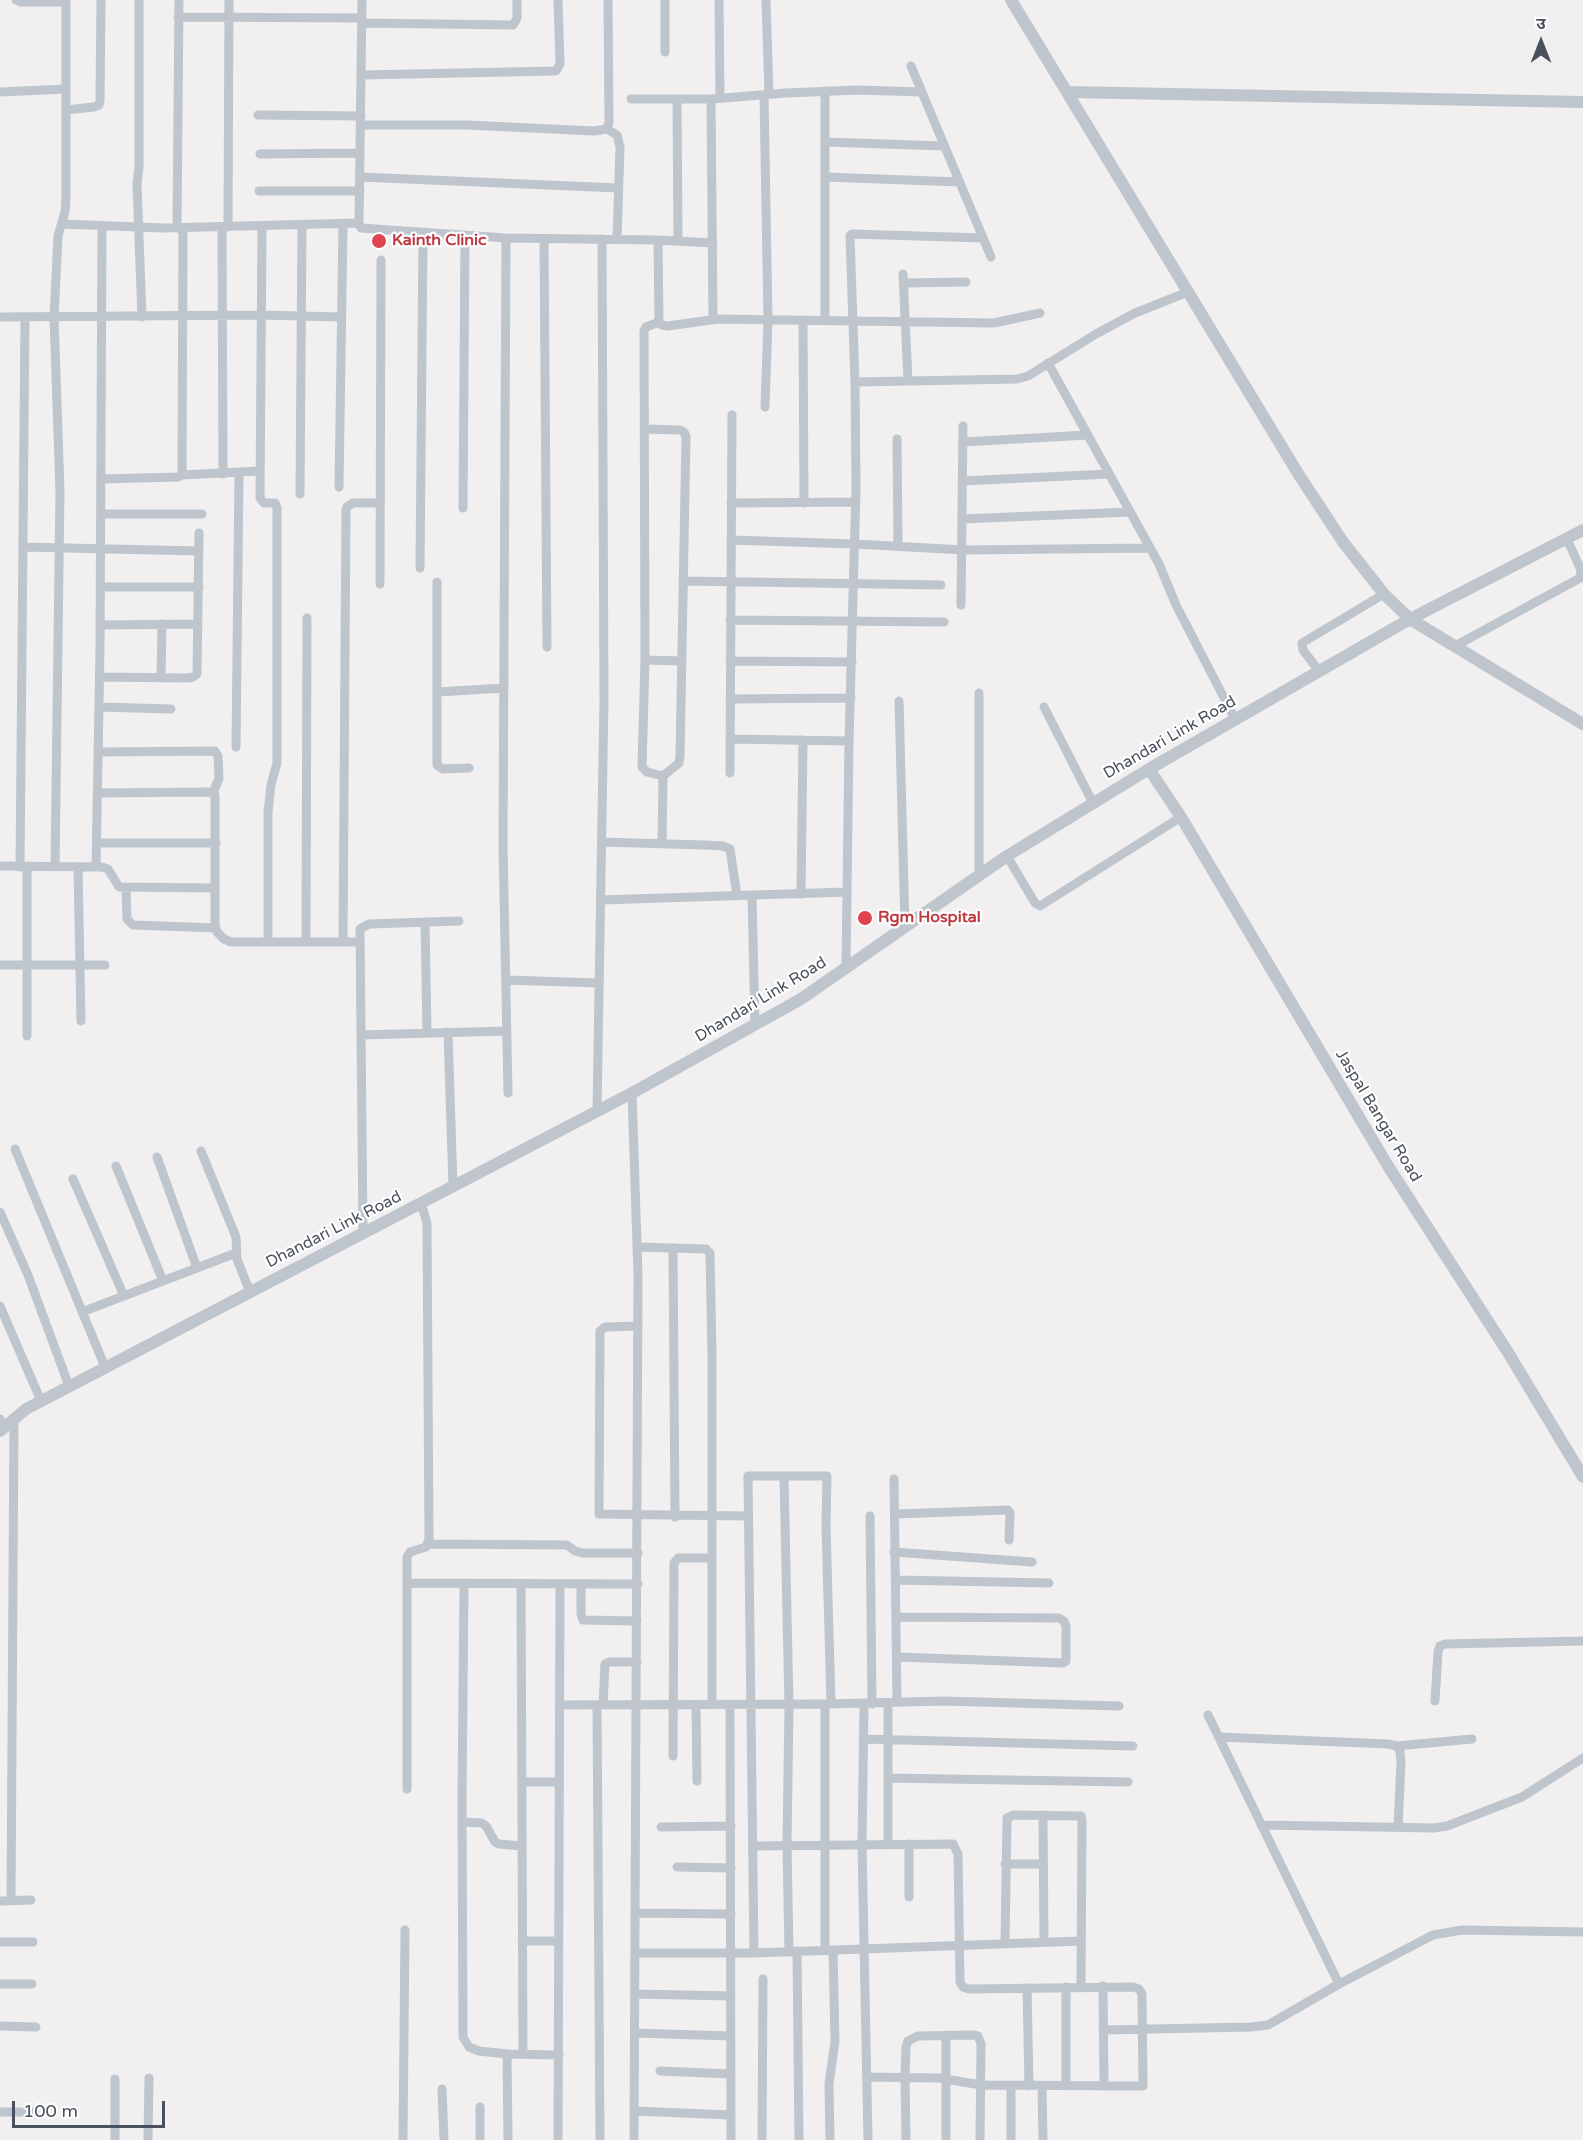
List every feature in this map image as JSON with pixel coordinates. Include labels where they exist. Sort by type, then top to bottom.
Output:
[{"type":"street","points":[[16,0],[21,2],[66,1],[66,197],[58,236],[54,317],[60,491],[55,867]]},
{"type":"street","points":[[66,110],[99,105],[101,0]]},
{"type":"street","points":[[139,0],[139,167],[137,184],[142,317]]},
{"type":"street","points":[[179,0],[182,475]]},
{"type":"street","points":[[223,474],[222,315],[229,0]]},
{"type":"street","points":[[362,0],[359,223],[363,229],[506,238],[713,243]]},
{"type":"street","points":[[178,17],[513,25],[517,18],[517,0]]},
{"type":"street","points":[[361,75],[556,70],[560,64],[558,0]]},
{"type":"street","points":[[607,129],[609,122],[608,0]]},
{"type":"street","points":[[665,0],[665,52]]},
{"type":"street","points":[[713,320],[715,99],[719,0]]},
{"type":"street","points":[[765,407],[768,320],[766,0]]},
{"type":"street","points":[[1011,0],[1299,475],[1343,542],[1384,594],[1410,619],[1583,724]]},
{"type":"street","points":[[911,66],[991,257]]},
{"type":"street","points":[[0,92],[66,88]]},
{"type":"street","points":[[825,91],[825,321]]},
{"type":"street","points":[[631,99],[715,99],[825,91],[922,92]]},
{"type":"street","points":[[1067,92],[1583,102]]},
{"type":"street","points":[[677,99],[678,241]]},
{"type":"street","points":[[258,115],[594,131],[607,129],[619,139],[617,239]]},
{"type":"street","points":[[825,142],[945,146]]},
{"type":"street","points":[[260,154],[360,153]]},
{"type":"street","points":[[360,177],[618,188]]},
{"type":"street","points":[[825,177],[960,182]]},
{"type":"street","points":[[259,191],[360,191]]},
{"type":"street","points":[[62,224],[180,228],[359,223]]},
{"type":"street","points":[[339,487],[343,224]]},
{"type":"street","points":[[300,494],[302,225]]},
{"type":"street","points":[[96,867],[101,587],[102,226]]},
{"type":"street","points":[[262,227],[261,501],[275,503],[277,508],[277,763],[271,785],[268,812],[268,942]]},
{"type":"street","points":[[420,568],[423,234]]},
{"type":"street","points":[[846,967],[849,741],[856,502],[855,382],[849,240],[852,234],[983,238]]},
{"type":"street","points":[[463,508],[465,236]]},
{"type":"street","points":[[506,238],[503,845],[508,1093]]},
{"type":"street","points":[[544,238],[547,647]]},
{"type":"street","points":[[597,1112],[604,699],[602,239]]},
{"type":"street","points":[[658,240],[659,322]]},
{"type":"street","points":[[380,584],[381,260]]},
{"type":"street","points":[[908,381],[904,279],[966,282]]},
{"type":"street","points":[[855,382],[1017,379],[1028,376],[1125,319],[1188,292]]},
{"type":"street","points":[[659,322],[668,326],[713,320],[994,323],[1040,313]]},
{"type":"street","points":[[0,317],[261,315],[341,317]]},
{"type":"street","points":[[25,318],[23,867],[27,1036]]},
{"type":"street","points":[[803,321],[804,503]]},
{"type":"street","points":[[659,322],[646,327],[644,331],[645,660],[642,767],[647,772],[663,776]]},
{"type":"street","points":[[1048,363],[1150,548],[1176,605],[1235,719]]},
{"type":"street","points":[[730,773],[732,415]]},
{"type":"street","points":[[961,605],[963,426]]},
{"type":"street","points":[[644,429],[680,430],[686,437],[680,756],[679,763],[663,776]]},
{"type":"street","points":[[963,442],[1087,435]]},
{"type":"street","points":[[897,440],[898,546]]},
{"type":"street","points":[[101,479],[178,477],[260,471]]},
{"type":"street","points":[[236,747],[239,473]]},
{"type":"street","points":[[962,481],[1109,474]]},
{"type":"street","points":[[731,503],[856,502]]},
{"type":"street","points":[[343,942],[346,510],[353,503],[380,503]]},
{"type":"street","points":[[962,519],[1130,512]]},
{"type":"street","points":[[101,514],[202,514]]},
{"type":"street","name":"Dhandari Link Road","points":[[1,1426],[14,1419],[26,1408],[597,1112],[801,999],[1007,856],[1149,769],[1410,619],[1583,530]]},
{"type":"street","points":[[100,677],[161,678],[193,677],[197,674],[199,533]]},
{"type":"street","points":[[1455,646],[1580,578],[1581,570],[1567,538]]},
{"type":"street","points":[[731,540],[962,550],[1150,548]]},
{"type":"street","points":[[23,548],[199,551]]},
{"type":"street","points":[[683,580],[941,585]]},
{"type":"street","points":[[437,582],[437,765],[443,769],[469,768]]},
{"type":"street","points":[[101,587],[199,587]]},
{"type":"street","points":[[1318,671],[1303,650],[1302,643],[1384,594]]},
{"type":"street","points":[[306,942],[307,618]]},
{"type":"street","points":[[730,621],[944,622]]},
{"type":"street","points":[[161,678],[162,624]]},
{"type":"street","points":[[100,625],[198,624]]},
{"type":"street","points":[[645,660],[682,661]]},
{"type":"street","points":[[730,661],[852,662]]},
{"type":"street","points":[[438,692],[504,688]]},
{"type":"street","points":[[979,693],[979,875]]},
{"type":"street","points":[[730,699],[850,698]]},
{"type":"street","points":[[899,701],[905,927]]},
{"type":"street","points":[[99,707],[171,709]]},
{"type":"street","points":[[1044,707],[1093,803]]},
{"type":"street","points":[[730,739],[849,741]]},
{"type":"street","points":[[801,894],[803,740]]},
{"type":"street","points":[[99,752],[215,751],[218,756],[219,778],[213,793],[216,799],[216,928],[220,936],[231,942],[359,942]]},
{"type":"street","name":"Jaspal Bangar Road","points":[[1149,769],[1181,817],[1388,1166],[1504,1346],[1583,1477]]},
{"type":"street","points":[[662,843],[663,776]]},
{"type":"street","points":[[98,793],[213,793]]},
{"type":"street","points":[[1007,856],[1035,903],[1040,906],[1181,817]]},
{"type":"street","points":[[602,842],[723,846],[730,849],[737,896]]},
{"type":"street","points":[[97,843],[216,843]]},
{"type":"street","points":[[0,866],[108,869],[116,884],[126,888],[215,888]]},
{"type":"street","points":[[78,867],[81,1021]]},
{"type":"street","points":[[126,888],[127,919],[133,925],[216,928]]},
{"type":"street","points":[[601,900],[847,892]]},
{"type":"street","points":[[752,896],[755,1024]]},
{"type":"street","points":[[363,1233],[360,929],[362,926],[459,921]]},
{"type":"street","points":[[425,922],[426,1033]]},
{"type":"street","points":[[0,966],[105,965]]},
{"type":"street","points":[[506,980],[599,983]]},
{"type":"street","points":[[361,1035],[507,1031]]},
{"type":"street","points":[[448,1032],[453,1186]]},
{"type":"street","points":[[632,1093],[638,1326],[634,2140]]},
{"type":"street","points":[[15,1149],[105,1367]]},
{"type":"street","points":[[201,1151],[236,1237],[236,1253],[250,1292]]},
{"type":"street","points":[[157,1157],[197,1268]]},
{"type":"street","points":[[116,1166],[163,1281]]},
{"type":"street","points":[[73,1179],[124,1296]]},
{"type":"street","points":[[421,1203],[426,1223],[428,1544]]},
{"type":"street","points":[[0,1212],[28,1275],[69,1386]]},
{"type":"street","points":[[637,1247],[706,1249],[710,1253],[712,1705]]},
{"type":"street","points":[[673,1248],[675,1517]]},
{"type":"street","points":[[82,1312],[236,1253]]},
{"type":"street","points":[[0,1306],[41,1401]]},
{"type":"street","points":[[638,1326],[605,1327],[600,1331],[599,1514],[675,1517],[748,1516]]},
{"type":"street","points":[[11,1900],[14,1419]]},
{"type":"street","points":[[754,1953],[748,1476],[784,1478],[826,1476],[828,1704],[825,1845],[835,2041],[829,2084],[830,2140]]},
{"type":"street","points":[[784,1478],[789,1705],[787,1845],[799,2140]]},
{"type":"street","points":[[888,1844],[888,1740],[897,1657],[894,1479]]},
{"type":"street","points":[[895,1514],[1008,1510],[1010,1540]]},
{"type":"street","points":[[868,2140],[862,1845],[863,1739],[868,1704],[870,1516]]},
{"type":"street","points":[[407,1789],[406,1583],[408,1554],[428,1544],[567,1545],[578,1552],[638,1553]]},
{"type":"street","points":[[894,1552],[1032,1562]]},
{"type":"street","points":[[673,1756],[674,1563],[678,1558],[712,1558]]},
{"type":"street","points":[[896,1580],[1049,1583]]},
{"type":"street","points":[[406,1583],[638,1584]]},
{"type":"street","points":[[464,1584],[462,1822],[464,2037],[469,2047],[479,2051],[559,2055]]},
{"type":"street","points":[[521,1584],[522,2054]]},
{"type":"street","points":[[558,2140],[560,1584]]},
{"type":"street","points":[[581,1584],[580,1614],[583,1620],[637,1621]]},
{"type":"street","points":[[896,1617],[1059,1618],[1066,1626],[1066,1661],[1063,1663],[897,1657]]},
{"type":"street","points":[[1435,1701],[1440,1646],[1445,1644],[1583,1641]]},
{"type":"street","points":[[600,2140],[600,1705],[605,1664],[637,1662]]},
{"type":"street","points":[[560,1705],[789,1705],[994,1701],[1119,1706]]},
{"type":"street","points":[[696,1705],[697,1781]]},
{"type":"street","points":[[730,1705],[731,2140]]},
{"type":"street","points":[[1209,1715],[1339,1984]]},
{"type":"street","points":[[1219,1737],[1397,1746],[1472,1739]]},
{"type":"street","points":[[863,1739],[1133,1746]]},
{"type":"street","points":[[1397,1746],[1401,1752],[1398,1827]]},
{"type":"street","points":[[1261,1825],[1434,1827],[1460,1822],[1534,1791],[1583,1758]]},
{"type":"street","points":[[888,1778],[1128,1782]]},
{"type":"street","points":[[522,1782],[559,1782]]},
{"type":"street","points":[[1005,1943],[1007,1818],[1014,1815],[1078,1815],[1082,1818],[1081,1986]]},
{"type":"street","points":[[1043,1815],[1044,1942]]},
{"type":"street","points":[[462,1822],[483,1823],[495,1842],[522,1846]]},
{"type":"street","points":[[661,1827],[731,1826]]},
{"type":"street","points":[[753,1846],[948,1843],[957,1848],[960,1982],[963,1987],[969,1989],[1133,1987],[1139,1989],[1142,1994],[1143,2086],[1011,2086],[905,2077],[867,2077]]},
{"type":"street","points":[[909,1844],[909,1897]]},
{"type":"street","points":[[1005,1864],[1043,1864]]},
{"type":"street","points":[[677,1867],[731,1868]]},
{"type":"street","points":[[0,1901],[31,1900]]},
{"type":"street","points":[[635,1913],[731,1914]]},
{"type":"street","points":[[403,2140],[405,1930]]},
{"type":"street","points":[[1103,2030],[1268,2025],[1339,1984],[1433,1935],[1446,1931],[1583,1932]]},
{"type":"street","points":[[522,1941],[559,1941]]},
{"type":"street","points":[[635,1953],[793,1952],[1081,1941]]},
{"type":"street","points":[[0,1942],[33,1942]]},
{"type":"street","points":[[762,2140],[763,1979]]},
{"type":"street","points":[[0,1984],[32,1984]]},
{"type":"street","points":[[1103,1986],[1104,2086]]},
{"type":"street","points":[[1066,1987],[1066,2086]]},
{"type":"street","points":[[1028,1988],[1029,2086]]},
{"type":"street","points":[[635,1994],[731,1996]]},
{"type":"street","points":[[0,2025],[36,2026]]},
{"type":"street","points":[[635,2033],[730,2036]]},
{"type":"street","points":[[906,2140],[905,2077],[908,2041],[918,2036],[973,2035],[978,2036],[981,2044],[980,2140]]},
{"type":"street","points":[[946,2036],[946,2140]]},
{"type":"street","points":[[507,2054],[508,2140]]},
{"type":"street","points":[[660,2071],[730,2074]]},
{"type":"street","points":[[148,2140],[149,2078]]},
{"type":"street","points":[[115,2079],[115,2140]]},
{"type":"street","points":[[1011,2086],[1011,2140]]},
{"type":"street","points":[[1042,2086],[1043,2140]]},
{"type":"street","points":[[442,2089],[444,2140]]},
{"type":"street","points":[[480,2108],[480,2140]]},
{"type":"street","points":[[634,2110],[731,2115]]},
{"type":"street","points":[[0,2112],[35,2112]]},
{"type":"place","name":"Kainth Clinic","points":[[379,241]]},
{"type":"place","name":"Rgm Hospital","points":[[865,918]]}]
